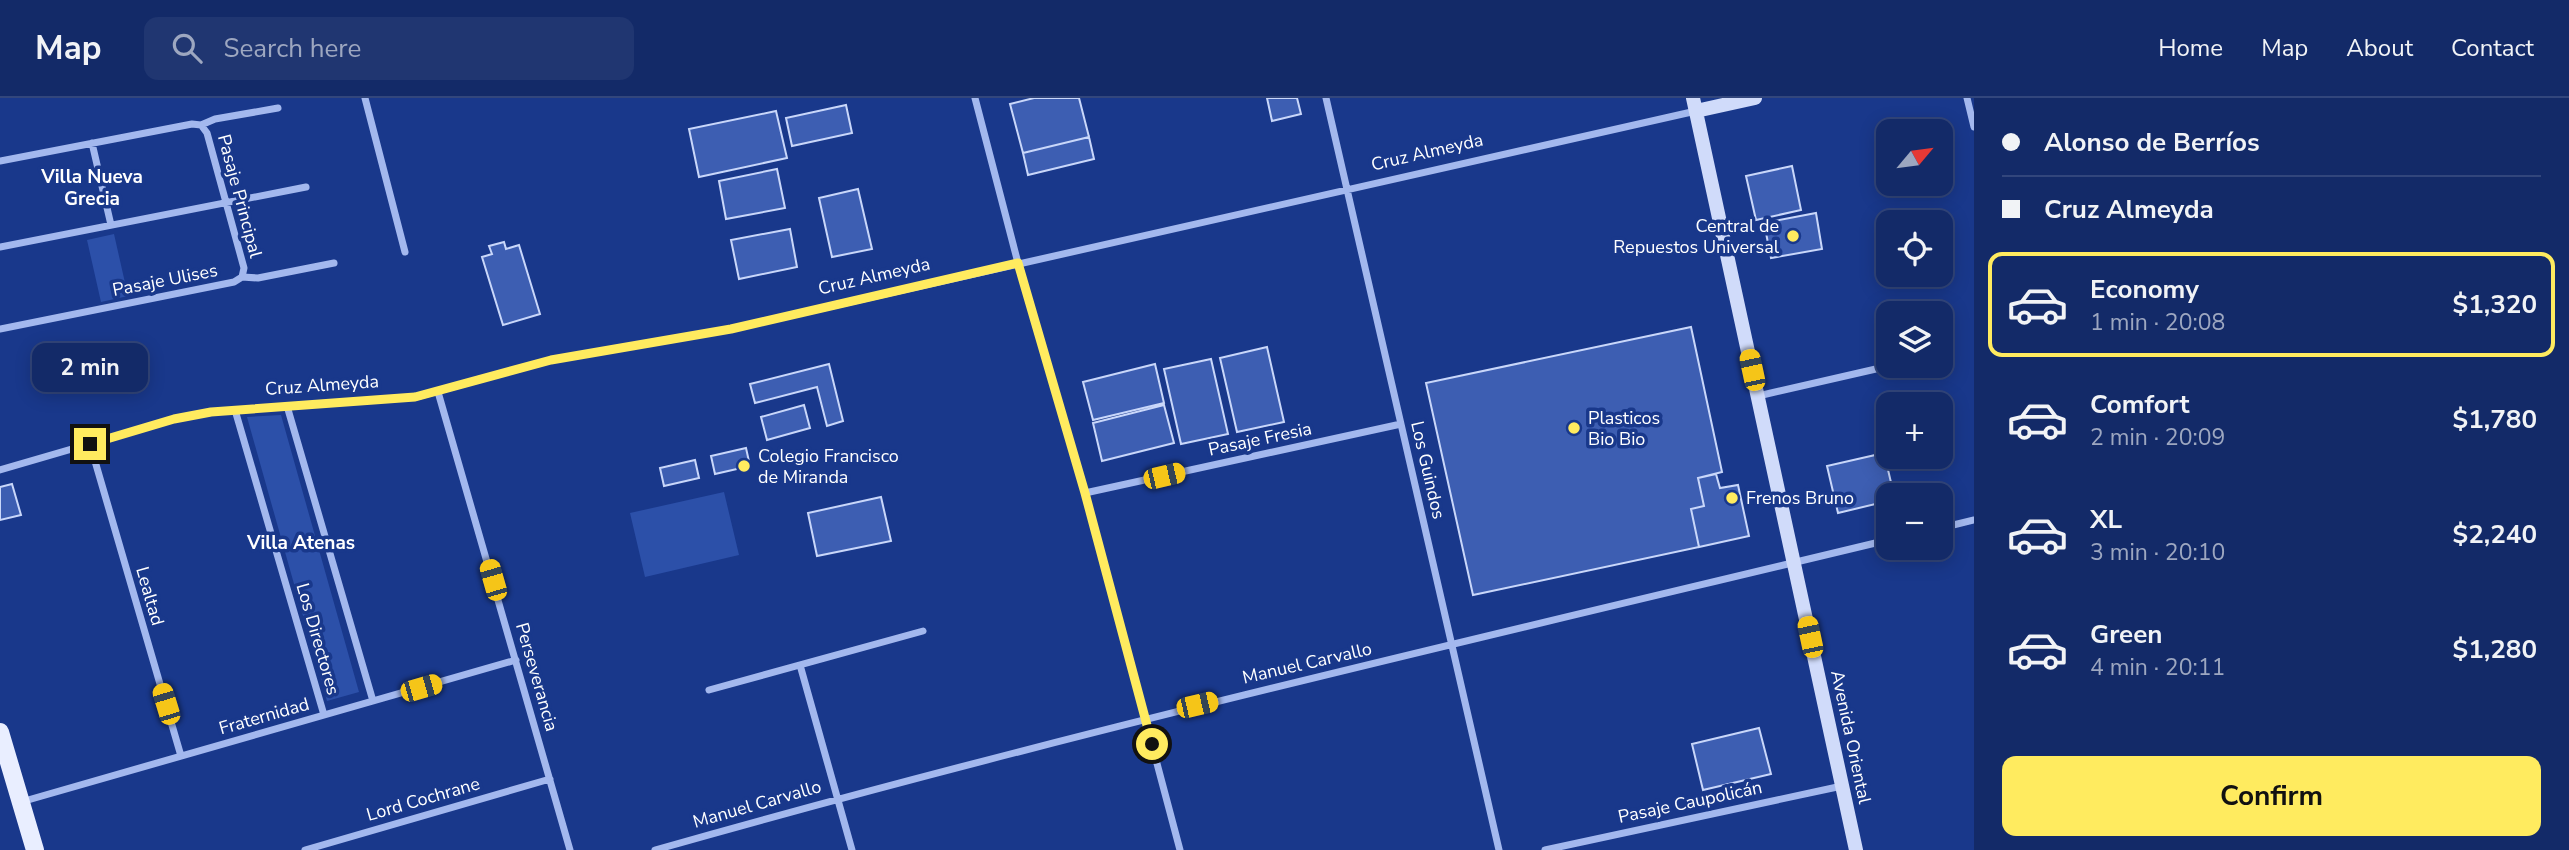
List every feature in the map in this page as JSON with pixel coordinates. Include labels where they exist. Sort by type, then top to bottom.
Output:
[{"type":"main road","name":"Cruz Almeyda","points":[[1695,105],[1755,98]]},
{"type":"main road","name":"Avenida Oriental","points":[[1695,105],[1856,850]]},
{"type":"main road","points":[[0,732],[35,850]]},
{"type":"street","points":[[365,98],[405,252]]},
{"type":"street","points":[[975,98],[1018,263],[1085,493],[1180,850]]},
{"type":"street","name":"Los Guindos","points":[[1326,98],[1499,850]]},
{"type":"street","points":[[1967,98],[1974,127]]},
{"type":"street","name":"Cruz Almeyda","points":[[0,470],[174,419],[211,412],[397,400],[438,392],[551,360],[731,329],[1347,189],[1695,105]]},
{"type":"street","points":[[0,161],[192,124],[201,125],[215,119],[278,108]]},
{"type":"street","name":"Pasaje Principal","points":[[201,125],[207,133],[244,268],[242,277]]},
{"type":"street","points":[[93,143],[111,225]]},
{"type":"street","points":[[0,237],[1,247],[306,187]]},
{"type":"street","name":"Pasaje Ulises","points":[[0,329],[234,282],[242,277],[258,278],[334,263]]},
{"type":"street","points":[[1758,396],[1876,369]]},
{"type":"street","name":"Perseverancia","points":[[438,392],[570,850]]},
{"type":"street","name":"Los Directores","points":[[288,406],[373,701]]},
{"type":"street","name":"Los Directores","points":[[235,410],[324,715]]},
{"type":"street","name":"Pasaje Fresia","points":[[1085,493],[1401,424]]},
{"type":"street","name":"Lealtad","points":[[90,444],[181,757]]},
{"type":"street","points":[[1953,525],[1974,521]]},
{"type":"street","name":"Manuel Carvallo","points":[[655,850],[838,798],[1145,718],[1876,544]]},
{"type":"street","points":[[709,690],[923,631]]},
{"type":"street","name":"Fraternidad","points":[[21,802],[516,660]]},
{"type":"street","points":[[800,665],[852,850]]},
{"type":"street","name":"Lord Cochrane","points":[[305,850],[334,846],[550,779]]},
{"type":"street","name":"Pasaje Caupolicán","points":[[1545,850],[1842,786]]},
{"type":"shaded area","points":[[114,234],[128,296],[101,302],[87,240]]},
{"type":"shaded area","points":[[281,415],[359,692],[327,701],[247,417]]},
{"type":"shaded area","points":[[724,492],[739,555],[645,577],[630,513]]},
{"type":"building","points":[[1034,98],[1079,98],[1089,137],[1023,153],[1010,104]]},
{"type":"building","points":[[1267,98],[1297,98],[1301,114],[1272,121]]},
{"type":"building","points":[[846,105],[852,133],[792,146],[786,118]]},
{"type":"building","points":[[776,111],[787,158],[699,177],[689,129]]},
{"type":"building","points":[[1089,137],[1094,159],[1028,175],[1023,153]]},
{"type":"building","points":[[1792,166],[1801,210],[1756,220],[1746,176]]},
{"type":"building","points":[[777,169],[785,208],[726,219],[719,181]]},
{"type":"building","points":[[858,189],[872,249],[832,257],[819,198]]},
{"type":"building","name":"Central de Repuestos Universal","points":[[1816,213],[1822,249],[1771,258],[1764,223]]},
{"type":"building","points":[[790,229],[797,267],[739,279],[731,240]]},
{"type":"building","points":[[504,242],[506,249],[519,245],[540,314],[503,325],[482,257],[492,254],[489,246]]},
{"type":"building","name":"Plasticos Bio Bio","points":[[1691,327],[1722,472],[1698,478],[1704,506],[1691,509],[1699,547],[1473,595],[1426,383]]},
{"type":"building","points":[[1267,347],[1284,422],[1237,432],[1220,358]]},
{"type":"building","points":[[1211,359],[1228,434],[1181,444],[1164,369]]},
{"type":"building","points":[[829,364],[843,421],[827,426],[817,387],[755,403],[750,384]]},
{"type":"building","points":[[1155,364],[1164,403],[1093,420],[1083,382]]},
{"type":"building","points":[[804,405],[810,428],[767,440],[761,417]]},
{"type":"building","points":[[1164,405],[1174,443],[1102,461],[1093,423]]},
{"type":"building","points":[[746,448],[750,466],[715,474],[711,456]]},
{"type":"building","points":[[1876,455],[1876,469],[1888,469],[1891,483],[1876,483],[1876,504],[1838,513],[1827,466]]},
{"type":"building","points":[[695,460],[699,478],[664,486],[660,468]]},
{"type":"building","points":[[1716,474],[1720,488],[1738,485],[1749,536],[1699,547],[1691,509],[1704,506],[1698,478]]},
{"type":"building","points":[[12,484],[21,515],[0,520],[0,487]]},
{"type":"building","points":[[881,497],[891,541],[817,556],[808,513]]},
{"type":"building","points":[[1759,728],[1771,774],[1703,790],[1692,744]]},
{"type":"place","name":"Central de Repuestos Universal","points":[[1793,236]]},
{"type":"place","name":"Plasticos Bio Bio","points":[[1574,428]]},
{"type":"place","name":"Colegio Francisco de Miranda","points":[[744,466]]},
{"type":"place","name":"Frenos Bruno","points":[[1732,498]]},
{"type":"district","name":"Villa Nueva Grecia","points":[[92,188]]},
{"type":"district","name":"Villa Atenas","points":[[301,543]]},
{"type":"route","points":[[90,444],[174,419],[211,412],[415,397],[551,360],[731,329],[1018,263],[1085,493],[1152,744]]}]
